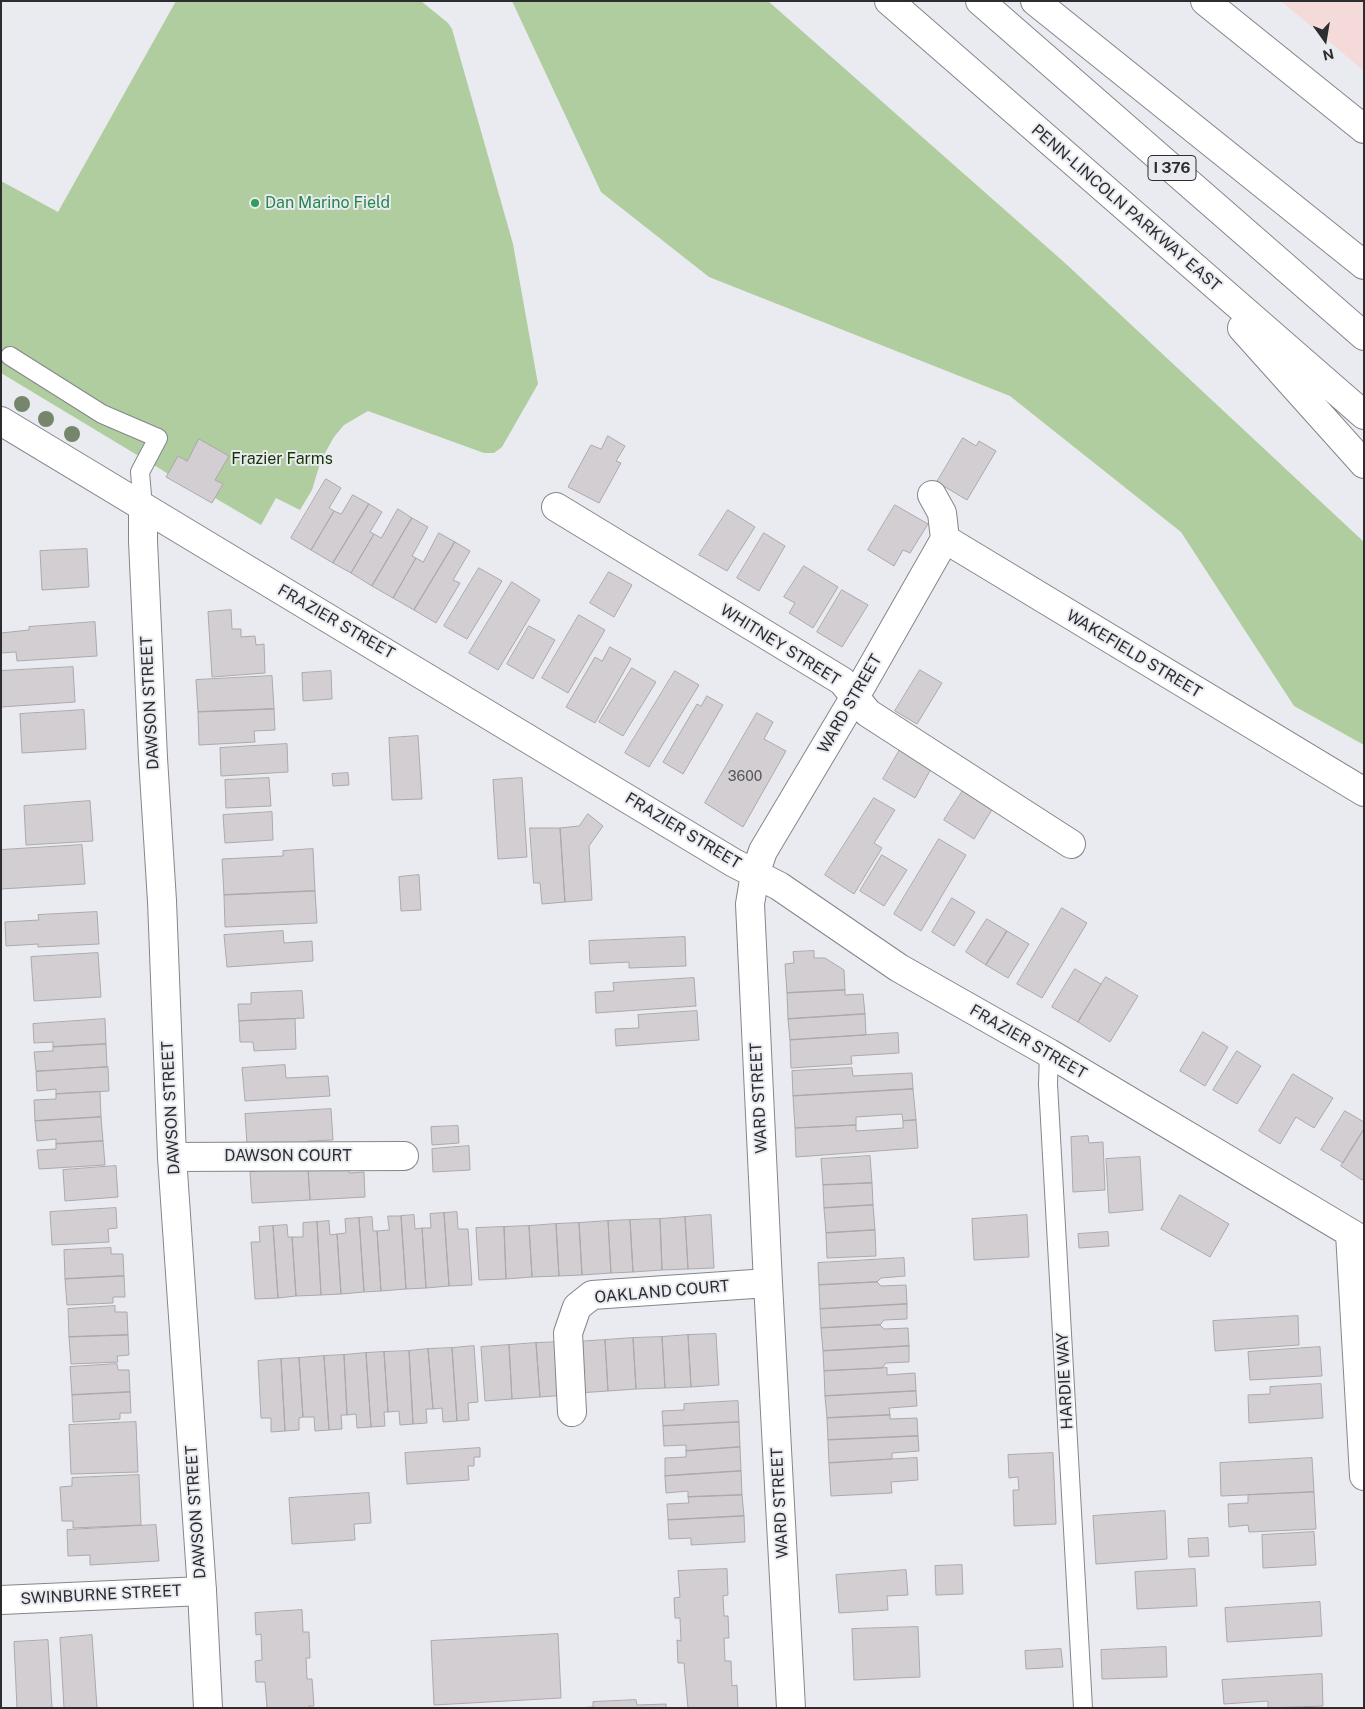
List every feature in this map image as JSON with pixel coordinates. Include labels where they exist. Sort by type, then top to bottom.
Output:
[{"type":"main road","name":"PENN-LINCOLN PARKWAY EAST","points":[[889,1],[1364,415]]},
{"type":"main road","name":"I 376","points":[[980,1],[1364,336]]},
{"type":"main road","points":[[1035,1],[1364,264]]},
{"type":"main road","points":[[1206,1],[1364,129]]},
{"type":"main road","points":[[1165,241],[1364,464]]},
{"type":"main road","name":"FRAZIER STREET","points":[[1,422],[406,663],[726,858],[779,886],[899,968],[1049,1053],[1357,1237]]},
{"type":"main road","points":[[932,495],[942,513],[945,540]]},
{"type":"main road","name":"DAWSON STREET","points":[[143,507],[143,551],[162,900],[172,1157],[202,1591],[208,1708]]},
{"type":"main road","name":"WHITNEY STREET","points":[[556,507],[842,681],[868,713],[1071,844]]},
{"type":"main road","name":"WARD STREET","points":[[791,1708],[750,904],[755,874],[763,851],[945,540]]},
{"type":"main road","name":"WAKEFIELD STREET","points":[[945,540],[1364,792]]},
{"type":"main road","name":"DAWSON COURT","points":[[172,1157],[404,1156]]},
{"type":"main road","points":[[1357,1237],[1364,1476]]},
{"type":"main road","name":"OAKLAND COURT","points":[[572,1412],[568,1334],[577,1307],[592,1295],[768,1283]]},
{"type":"main road","name":"SWINBURNE STREET","points":[[1,1600],[202,1591]]},
{"type":"lane","points":[[10,356],[102,414],[158,438],[140,472],[143,507]]},
{"type":"lane","name":"HARDIE WAY","points":[[1049,1053],[1049,1094],[1083,1708]]},
{"type":"shaded area","points":[[1281,1],[1364,1],[1364,71]]},
{"type":"green space","name":"Dan Marino Field","points":[[176,1],[421,1],[448,23],[452,29],[513,244],[538,384],[502,447],[494,453],[484,453],[368,411],[344,425],[334,437],[321,460],[312,490],[300,510],[276,498],[261,525],[215,498],[212,503],[162,470],[1,373],[1,181],[58,212]]},
{"type":"green space","points":[[512,1],[768,1],[1065,263],[1364,542],[1364,745],[1294,706],[1181,532],[1010,396],[709,277],[601,192]]},
{"type":"building","points":[[608,436],[625,446],[616,461],[621,463],[599,503],[568,487],[591,445],[601,449]]},
{"type":"building","points":[[963,438],[976,446],[979,441],[996,451],[967,500],[937,482]]},
{"type":"building","points":[[199,439],[229,456],[215,480],[223,484],[212,503],[166,477],[178,456],[187,461]]},
{"type":"building","points":[[326,479],[341,488],[329,508],[334,511],[311,550],[291,538]]},
{"type":"building","points":[[353,495],[369,504],[333,563],[311,550],[334,511],[341,514]]},
{"type":"building","points":[[369,504],[382,512],[370,532],[374,534],[351,573],[333,563]]},
{"type":"building","points":[[895,505],[928,524],[910,553],[903,550],[894,566],[868,550]]},
{"type":"building","points":[[398,509],[412,518],[372,586],[351,573],[374,534],[381,538]]},
{"type":"building","points":[[728,510],[755,527],[727,571],[699,555]]},
{"type":"building","points":[[412,518],[428,527],[412,556],[416,558],[393,598],[372,586]]},
{"type":"building","points":[[439,533],[455,542],[414,610],[393,598],[416,558],[423,562]]},
{"type":"building","points":[[764,533],[785,546],[759,591],[737,578]]},
{"type":"building","points":[[455,542],[470,551],[453,580],[460,583],[436,623],[414,610]]},
{"type":"building","points":[[87,549],[89,587],[42,590],[40,551]]},
{"type":"building","points":[[804,566],[838,587],[813,628],[789,613],[795,603],[784,597]]},
{"type":"building","points":[[479,568],[502,581],[467,639],[444,626]]},
{"type":"building","points":[[609,572],[632,585],[614,617],[590,603]]},
{"type":"building","points":[[512,582],[540,600],[498,670],[469,653]]},
{"type":"building","points":[[842,590],[868,605],[842,647],[817,632]]},
{"type":"building","points":[[231,610],[232,629],[241,629],[241,637],[255,636],[256,645],[264,644],[265,673],[212,677],[208,612]]},
{"type":"building","points":[[579,615],[605,630],[568,693],[542,678]]},
{"type":"building","points":[[95,622],[97,656],[17,661],[16,652],[1,653],[1,633],[29,630],[29,627]]},
{"type":"building","points":[[529,626],[555,640],[533,679],[507,664]]},
{"type":"building","points":[[610,647],[631,659],[595,723],[566,707],[595,657],[602,661]]},
{"type":"building","points":[[73,667],[75,702],[1,707],[1,671]]},
{"type":"building","points":[[632,668],[656,682],[623,736],[599,722]]},
{"type":"building","points":[[920,670],[942,683],[917,724],[895,711]]},
{"type":"building","points":[[331,671],[332,699],[303,701],[302,673]]},
{"type":"building","points":[[675,671],[699,685],[649,767],[625,753]]},
{"type":"building","points":[[272,676],[274,709],[198,712],[196,680]]},
{"type":"building","points":[[707,696],[723,705],[683,774],[663,762],[697,704],[701,706]]},
{"type":"building","points":[[274,709],[275,730],[254,731],[255,742],[199,745],[198,712]]},
{"type":"building","points":[[84,710],[86,749],[22,753],[20,714]]},
{"type":"building","points":[[757,713],[773,722],[764,739],[786,751],[743,827],[705,803]]},
{"type":"building","points":[[418,736],[422,799],[392,800],[389,738]]},
{"type":"building","points":[[287,744],[288,772],[221,776],[220,748]]},
{"type":"building","points":[[901,748],[932,767],[915,798],[883,779]]},
{"type":"building","points":[[348,773],[349,785],[333,786],[332,774]]},
{"type":"building","points":[[269,778],[271,806],[226,808],[225,780]]},
{"type":"building","points":[[522,778],[527,857],[498,859],[493,780]]},
{"type":"building","points":[[964,789],[993,808],[974,839],[944,820]]},
{"type":"building","points":[[874,798],[895,810],[874,843],[882,848],[854,894],[825,875]]},
{"type":"building","points":[[90,801],[93,841],[26,845],[24,806]]},
{"type":"building","points":[[272,812],[273,840],[225,843],[223,815]]},
{"type":"building","points":[[588,814],[603,826],[589,846],[592,900],[565,902],[560,828],[579,826]]},
{"type":"building","points":[[530,828],[560,828],[565,902],[542,904],[540,883],[534,883]]},
{"type":"building","points":[[939,839],[966,855],[921,931],[894,914]]},
{"type":"building","points":[[82,845],[85,884],[1,889],[1,850]]},
{"type":"building","points":[[313,849],[315,891],[224,895],[222,859],[283,856],[283,851]]},
{"type":"building","points":[[882,855],[907,870],[884,906],[860,891]]},
{"type":"building","points":[[419,875],[421,910],[401,911],[399,877]]},
{"type":"building","points":[[315,891],[317,923],[225,927],[224,895]]},
{"type":"building","points":[[952,898],[975,912],[954,946],[932,932]]},
{"type":"building","points":[[1062,908],[1087,923],[1042,998],[1017,984]]},
{"type":"building","points":[[97,912],[99,944],[38,947],[38,944],[6,946],[5,922],[39,920],[38,915]]},
{"type":"building","points":[[987,919],[1007,931],[986,965],[966,952]]},
{"type":"building","points":[[283,931],[284,943],[312,941],[313,961],[227,967],[224,935]]},
{"type":"building","points":[[1007,931],[1029,944],[1008,978],[986,965]]},
{"type":"building","points":[[685,937],[686,966],[629,968],[629,962],[590,964],[589,941]]},
{"type":"building","points":[[814,951],[814,958],[825,958],[844,970],[845,990],[787,993],[785,964],[794,963],[793,952]]},
{"type":"building","points":[[98,953],[101,997],[34,1001],[31,957]]},
{"type":"building","points":[[1075,969],[1101,984],[1078,1022],[1052,1007]]},
{"type":"building","points":[[1106,977],[1138,996],[1110,1042],[1078,1022]]},
{"type":"building","points":[[694,978],[696,1006],[596,1013],[595,992],[614,991],[613,983]]},
{"type":"building","points":[[845,990],[845,995],[863,994],[865,1014],[788,1019],[787,993]]},
{"type":"building","points":[[302,991],[304,1018],[239,1021],[238,1004],[251,1004],[251,993]]},
{"type":"building","points":[[697,1011],[699,1040],[616,1046],[615,1029],[639,1028],[638,1015]]},
{"type":"building","points":[[865,1014],[866,1035],[790,1040],[788,1019]]},
{"type":"building","points":[[105,1019],[106,1044],[53,1047],[53,1042],[34,1043],[33,1024]]},
{"type":"building","points":[[295,1019],[296,1049],[254,1051],[253,1042],[240,1042],[239,1021]]},
{"type":"building","points":[[1203,1032],[1228,1047],[1205,1086],[1180,1071]]},
{"type":"building","points":[[898,1033],[899,1053],[851,1056],[852,1064],[791,1068],[790,1040]]},
{"type":"building","points":[[106,1044],[107,1067],[36,1071],[34,1052],[53,1051],[53,1047]]},
{"type":"building","points":[[1237,1051],[1261,1066],[1237,1104],[1213,1090]]},
{"type":"building","points":[[285,1065],[286,1078],[328,1076],[330,1096],[245,1101],[242,1068]]},
{"type":"building","points":[[108,1067],[109,1091],[56,1094],[56,1089],[37,1091],[36,1072]]},
{"type":"building","points":[[852,1068],[853,1076],[912,1073],[913,1089],[793,1096],[792,1071]]},
{"type":"building","points":[[1293,1074],[1333,1098],[1314,1128],[1296,1117],[1280,1144],[1259,1131]]},
{"type":"building","points":[[913,1089],[916,1120],[903,1121],[902,1114],[856,1117],[856,1125],[795,1128],[793,1096]]},
{"type":"building","points":[[100,1092],[101,1117],[35,1121],[34,1100],[56,1099],[56,1094]]},
{"type":"building","points":[[331,1109],[333,1140],[309,1141],[309,1147],[279,1149],[278,1142],[247,1144],[245,1114]]},
{"type":"building","points":[[1345,1111],[1364,1122],[1364,1129],[1343,1163],[1321,1150]]},
{"type":"building","points":[[101,1117],[103,1141],[56,1144],[56,1139],[37,1141],[35,1121]]},
{"type":"building","points":[[916,1120],[918,1148],[796,1157],[795,1128],[856,1125],[856,1131],[903,1128],[903,1121]]},
{"type":"building","points":[[458,1126],[459,1143],[432,1145],[431,1127]]},
{"type":"building","points":[[1364,1129],[1364,1178],[1362,1180],[1341,1166]]},
{"type":"building","points":[[1088,1136],[1089,1143],[1103,1142],[1105,1190],[1073,1192],[1071,1137]]},
{"type":"building","points":[[103,1141],[105,1165],[39,1169],[37,1150],[56,1149],[56,1144]]},
{"type":"building","points":[[469,1146],[470,1170],[433,1172],[432,1149]]},
{"type":"building","points":[[870,1156],[872,1183],[823,1185],[821,1159]]},
{"type":"building","points":[[1140,1157],[1143,1210],[1109,1213],[1106,1159]]},
{"type":"building","points":[[116,1166],[118,1197],[65,1201],[63,1170]]},
{"type":"building","points":[[349,1166],[349,1173],[364,1172],[365,1197],[310,1200],[308,1168]]},
{"type":"building","points":[[308,1168],[310,1200],[252,1203],[250,1172]]},
{"type":"building","points":[[872,1183],[873,1205],[824,1208],[823,1185]]},
{"type":"building","points":[[1180,1195],[1229,1224],[1210,1257],[1161,1229]]},
{"type":"building","points":[[873,1205],[875,1230],[826,1233],[824,1208]]},
{"type":"building","points":[[116,1208],[117,1228],[108,1229],[109,1242],[52,1245],[50,1212]]},
{"type":"building","points":[[457,1212],[458,1229],[468,1229],[472,1285],[449,1286],[444,1213]]},
{"type":"building","points":[[444,1213],[449,1286],[426,1288],[422,1228],[431,1228],[430,1214]]},
{"type":"building","points":[[414,1215],[415,1229],[422,1228],[426,1288],[406,1289],[401,1216]]},
{"type":"building","points":[[711,1215],[714,1268],[688,1269],[685,1217]]},
{"type":"building","points":[[1027,1215],[1029,1257],[974,1260],[972,1219]]},
{"type":"building","points":[[388,1216],[401,1216],[406,1289],[381,1291],[377,1231],[389,1230]]},
{"type":"building","points":[[372,1217],[373,1231],[377,1231],[381,1291],[364,1292],[359,1218]]},
{"type":"building","points":[[685,1217],[688,1269],[662,1270],[660,1219]]},
{"type":"building","points":[[359,1218],[364,1292],[341,1294],[337,1234],[346,1233],[345,1219]]},
{"type":"building","points":[[660,1219],[662,1270],[633,1272],[630,1220]]},
{"type":"building","points":[[630,1220],[633,1272],[611,1273],[608,1221]]},
{"type":"building","points":[[329,1221],[330,1235],[337,1234],[341,1294],[321,1295],[317,1222]]},
{"type":"building","points":[[608,1221],[611,1273],[582,1275],[579,1223]]},
{"type":"building","points":[[317,1222],[321,1295],[296,1296],[292,1237],[303,1237],[303,1223]]},
{"type":"building","points":[[579,1223],[582,1275],[559,1276],[556,1224]]},
{"type":"building","points":[[556,1224],[559,1276],[532,1277],[529,1226]]},
{"type":"building","points":[[287,1225],[288,1237],[292,1237],[296,1296],[278,1298],[273,1226]]},
{"type":"building","points":[[273,1226],[278,1298],[255,1299],[251,1242],[260,1242],[259,1227]]},
{"type":"building","points":[[529,1226],[532,1277],[506,1279],[504,1227]]},
{"type":"building","points":[[504,1227],[506,1279],[479,1280],[476,1228]]},
{"type":"building","points":[[875,1230],[876,1256],[827,1258],[826,1233]]},
{"type":"building","points":[[1108,1232],[1109,1246],[1079,1248],[1078,1234]]},
{"type":"building","points":[[111,1248],[111,1254],[123,1254],[124,1276],[65,1279],[64,1250]]},
{"type":"building","points":[[904,1258],[905,1276],[881,1278],[877,1282],[819,1285],[818,1263]]},
{"type":"building","points":[[124,1276],[125,1297],[113,1297],[113,1303],[67,1305],[65,1279]]},
{"type":"building","points":[[877,1282],[881,1286],[906,1285],[907,1304],[820,1309],[819,1285]]},
{"type":"building","points":[[907,1304],[907,1319],[884,1320],[880,1325],[821,1328],[820,1309]]},
{"type":"building","points":[[115,1306],[115,1312],[127,1312],[128,1335],[69,1337],[68,1309]]},
{"type":"building","points":[[1298,1316],[1299,1345],[1215,1351],[1213,1321]]},
{"type":"building","points":[[880,1325],[884,1329],[908,1328],[909,1346],[823,1351],[821,1328]]},
{"type":"building","points":[[716,1334],[719,1385],[691,1387],[688,1335]]},
{"type":"building","points":[[128,1335],[129,1355],[117,1356],[118,1362],[71,1364],[69,1337]]},
{"type":"building","points":[[688,1335],[691,1387],[665,1388],[662,1337]]},
{"type":"building","points":[[662,1337],[665,1388],[636,1389],[633,1338]]},
{"type":"building","points":[[633,1338],[636,1389],[608,1391],[605,1340]]},
{"type":"building","points":[[605,1340],[608,1391],[578,1393],[576,1342]]},
{"type":"building","points":[[562,1342],[566,1395],[540,1397],[536,1343]]},
{"type":"building","points":[[536,1343],[540,1397],[512,1399],[509,1345]]},
{"type":"building","points":[[509,1345],[512,1399],[485,1401],[481,1347]]},
{"type":"building","points":[[474,1346],[478,1402],[468,1403],[469,1420],[457,1421],[452,1348]]},
{"type":"building","points":[[909,1346],[909,1362],[886,1363],[882,1368],[824,1371],[823,1351]]},
{"type":"building","points":[[1320,1347],[1322,1376],[1250,1380],[1248,1352]]},
{"type":"building","points":[[452,1348],[457,1421],[443,1422],[442,1408],[433,1409],[428,1349]]},
{"type":"building","points":[[428,1349],[433,1409],[426,1409],[427,1423],[413,1424],[409,1351]]},
{"type":"building","points":[[409,1351],[413,1424],[400,1425],[399,1411],[388,1412],[384,1352]]},
{"type":"building","points":[[384,1352],[388,1412],[384,1412],[385,1426],[371,1427],[366,1353]]},
{"type":"building","points":[[366,1353],[371,1427],[357,1428],[356,1414],[347,1415],[344,1355]]},
{"type":"building","points":[[344,1355],[347,1415],[341,1415],[342,1429],[329,1430],[324,1356]]},
{"type":"building","points":[[324,1356],[329,1430],[315,1431],[314,1417],[303,1417],[299,1358]]},
{"type":"building","points":[[299,1358],[303,1417],[299,1418],[299,1430],[285,1431],[281,1359]]},
{"type":"building","points":[[281,1359],[285,1431],[271,1432],[271,1418],[261,1418],[258,1361]]},
{"type":"building","points":[[117,1364],[118,1370],[129,1370],[130,1392],[72,1395],[70,1367]]},
{"type":"building","points":[[887,1368],[887,1375],[915,1373],[916,1391],[825,1396],[824,1371]]},
{"type":"building","points":[[1321,1384],[1323,1418],[1249,1423],[1248,1395],[1270,1394],[1270,1387]]},
{"type":"building","points":[[916,1391],[917,1406],[889,1408],[890,1415],[827,1418],[825,1396]]},
{"type":"building","points":[[130,1392],[131,1413],[120,1413],[120,1419],[73,1422],[72,1395]]},
{"type":"building","points":[[738,1401],[739,1422],[663,1426],[662,1411],[684,1410],[684,1404]]},
{"type":"building","points":[[890,1415],[890,1419],[917,1418],[918,1436],[828,1440],[827,1418]]},
{"type":"building","points":[[136,1422],[138,1472],[71,1474],[69,1425]]},
{"type":"building","points":[[739,1422],[740,1447],[686,1451],[686,1445],[664,1446],[663,1426]]},
{"type":"building","points":[[918,1436],[919,1451],[892,1453],[892,1459],[829,1463],[828,1440]]},
{"type":"building","points":[[740,1447],[741,1471],[665,1476],[665,1458],[686,1457],[686,1451]]},
{"type":"building","points":[[480,1448],[480,1457],[474,1457],[474,1466],[468,1466],[469,1480],[407,1484],[405,1453]]},
{"type":"building","points":[[1053,1453],[1056,1524],[1014,1526],[1013,1490],[1019,1490],[1018,1477],[1009,1478],[1008,1455]]},
{"type":"building","points":[[917,1458],[918,1480],[891,1482],[892,1493],[831,1496],[829,1463]]},
{"type":"building","points":[[1312,1458],[1314,1492],[1221,1496],[1220,1463]]},
{"type":"building","points":[[741,1471],[742,1495],[688,1497],[688,1491],[666,1493],[665,1476]]},
{"type":"building","points":[[139,1475],[141,1525],[73,1528],[73,1521],[62,1521],[60,1487],[72,1486],[72,1478]]},
{"type":"building","points":[[1314,1492],[1316,1529],[1249,1532],[1248,1525],[1229,1527],[1228,1504],[1248,1503],[1248,1495]]},
{"type":"building","points":[[369,1493],[371,1523],[354,1524],[355,1540],[292,1544],[289,1498]]},
{"type":"building","points":[[742,1495],[744,1516],[668,1520],[667,1504],[689,1503],[688,1497]]},
{"type":"building","points":[[1165,1511],[1167,1559],[1096,1564],[1093,1516]]},
{"type":"building","points":[[744,1516],[745,1542],[691,1545],[691,1538],[669,1539],[668,1520]]},
{"type":"building","points":[[156,1525],[159,1561],[90,1565],[90,1555],[68,1556],[67,1530]]},
{"type":"building","points":[[1314,1532],[1316,1565],[1263,1568],[1262,1535]]},
{"type":"building","points":[[1208,1538],[1209,1556],[1189,1557],[1188,1539]]},
{"type":"building","points":[[962,1565],[963,1594],[936,1595],[935,1566]]},
{"type":"building","points":[[727,1569],[728,1595],[723,1596],[724,1616],[728,1616],[729,1638],[724,1638],[725,1661],[731,1661],[732,1686],[737,1685],[738,1708],[688,1708],[684,1663],[678,1663],[677,1640],[681,1641],[680,1618],[675,1618],[674,1598],[680,1597],[678,1571]]},
{"type":"building","points":[[1195,1569],[1197,1606],[1137,1609],[1135,1572]]},
{"type":"building","points":[[906,1570],[908,1595],[887,1596],[888,1610],[839,1613],[836,1575]]},
{"type":"building","points":[[1320,1602],[1322,1636],[1227,1642],[1225,1608]]},
{"type":"building","points":[[302,1610],[303,1632],[309,1632],[310,1658],[306,1658],[307,1679],[312,1679],[314,1706],[309,1706],[309,1708],[267,1708],[265,1682],[256,1682],[255,1661],[262,1660],[261,1634],[256,1635],[255,1613]]},
{"type":"building","points":[[918,1627],[920,1677],[854,1680],[852,1629]]},
{"type":"building","points":[[558,1634],[561,1698],[434,1705],[431,1641]]},
{"type":"building","points":[[92,1635],[97,1708],[64,1708],[60,1638]]},
{"type":"building","points":[[48,1640],[52,1708],[17,1708],[14,1642]]},
{"type":"building","points":[[1166,1647],[1167,1677],[1102,1679],[1101,1650]]},
{"type":"building","points":[[1061,1649],[1063,1667],[1026,1669],[1025,1651]]},
{"type":"building","points":[[1322,1674],[1323,1706],[1268,1708],[1268,1701],[1224,1704],[1222,1680]]},
{"type":"building","points":[[636,1700],[637,1705],[666,1704],[666,1708],[578,1708],[593,1707],[593,1702]]},
{"type":"place","name":"Dan Marino Field","points":[[255,203]]},
{"type":"park label","name":"Frazier Farms","points":[[282,459]]}]
